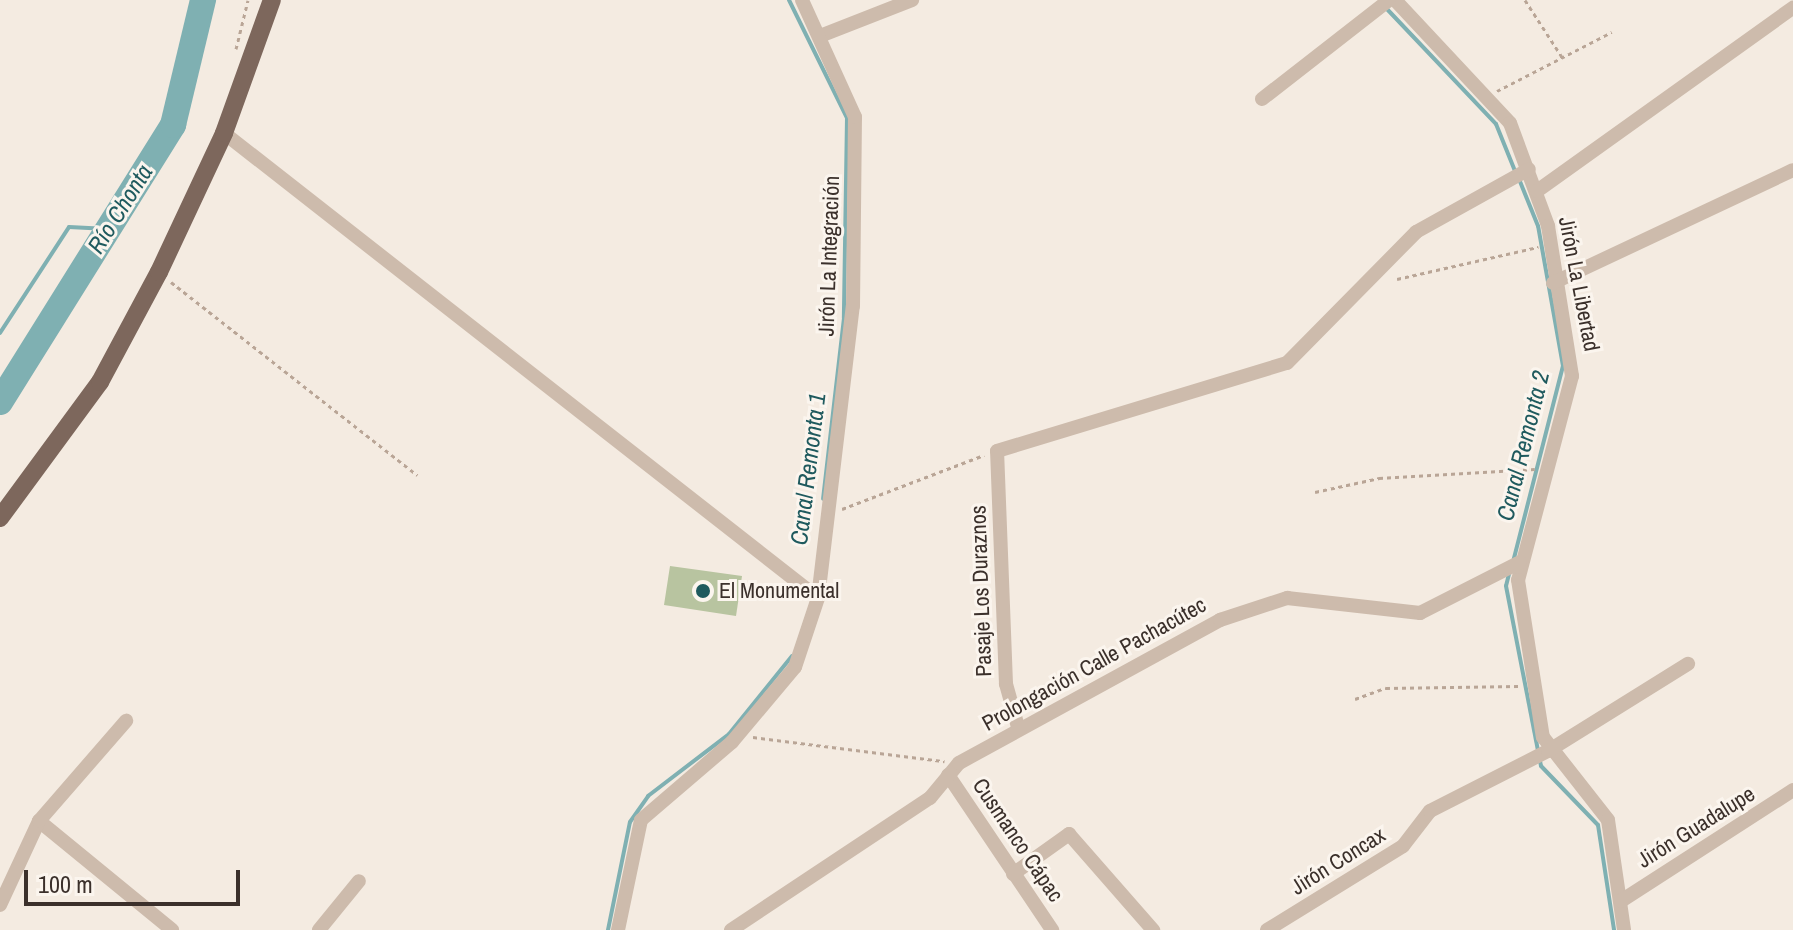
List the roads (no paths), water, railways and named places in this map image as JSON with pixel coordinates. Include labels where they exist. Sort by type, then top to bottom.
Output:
[{"type":"main road","points":[[0,518],[100,382],[159,272],[224,133],[272,0]]},
{"type":"street","name":"Jirón La Integración","points":[[618,930],[641,820],[738,735],[795,667],[818,598],[831,513],[853,306],[855,117],[802,0]]},
{"type":"street","points":[[820,36],[912,0]]},
{"type":"street","points":[[1262,99],[1389,0]]},
{"type":"street","name":"Jirón La Libertad","points":[[1395,0],[1510,123],[1537,191],[1550,245],[1553,283],[1572,376],[1520,562],[1535,684],[1548,751]]},
{"type":"street","points":[[1537,191],[1793,8]]},
{"type":"street","points":[[224,133],[818,598]]},
{"type":"street","name":"Pasaje Los Duraznos","points":[[1018,727],[1006,684],[997,451],[1287,363],[1416,232],[1529,169]]},
{"type":"street","points":[[1553,283],[1793,170]]},
{"type":"street","name":"Prolongación Calle Pachacútec","points":[[731,930],[930,798],[959,763],[1018,727],[1266,600],[1311,597],[1405,616],[1520,562]]},
{"type":"street","name":"Jirón Concax","points":[[1267,930],[1403,846],[1430,811],[1548,751],[1688,664]]},
{"type":"street","points":[[0,905],[39,821],[126,721]]},
{"type":"street","points":[[1548,751],[1608,820],[1624,930]]},
{"type":"street","name":"Cusmanco Cápac","points":[[948,775],[1052,930]]},
{"type":"street","name":"Jirón Guadalupe","points":[[1621,901],[1793,790]]},
{"type":"street","points":[[39,821],[172,930]]},
{"type":"street","points":[[1013,874],[1069,834],[1153,930]]},
{"type":"street","points":[[319,930],[359,881]]},
{"type":"waterway","name":"Río Chonta","points":[[0,402],[173,125],[203,0]]},
{"type":"waterway","name":"Canal Remonta 1","points":[[789,0],[847,118],[844,318],[823,499]]},
{"type":"waterway","name":"Canal Remonta 2","points":[[1386,8],[1496,124],[1515,171]]},
{"type":"waterway","name":"Canal Remonta 2","points":[[1513,562],[1563,366],[1538,226],[1519,179]]},
{"type":"waterway","points":[[0,333],[69,227],[103,229]]},
{"type":"waterway","name":"Canal Remonta 2","points":[[1510,570],[1506,586],[1541,766],[1598,825],[1614,930]]},
{"type":"waterway","name":"Canal Remonta 1","points":[[608,930],[630,822],[648,796],[729,734],[792,656]]},
{"type":"place","name":"El Monumental","points":[[703,591]]}]
